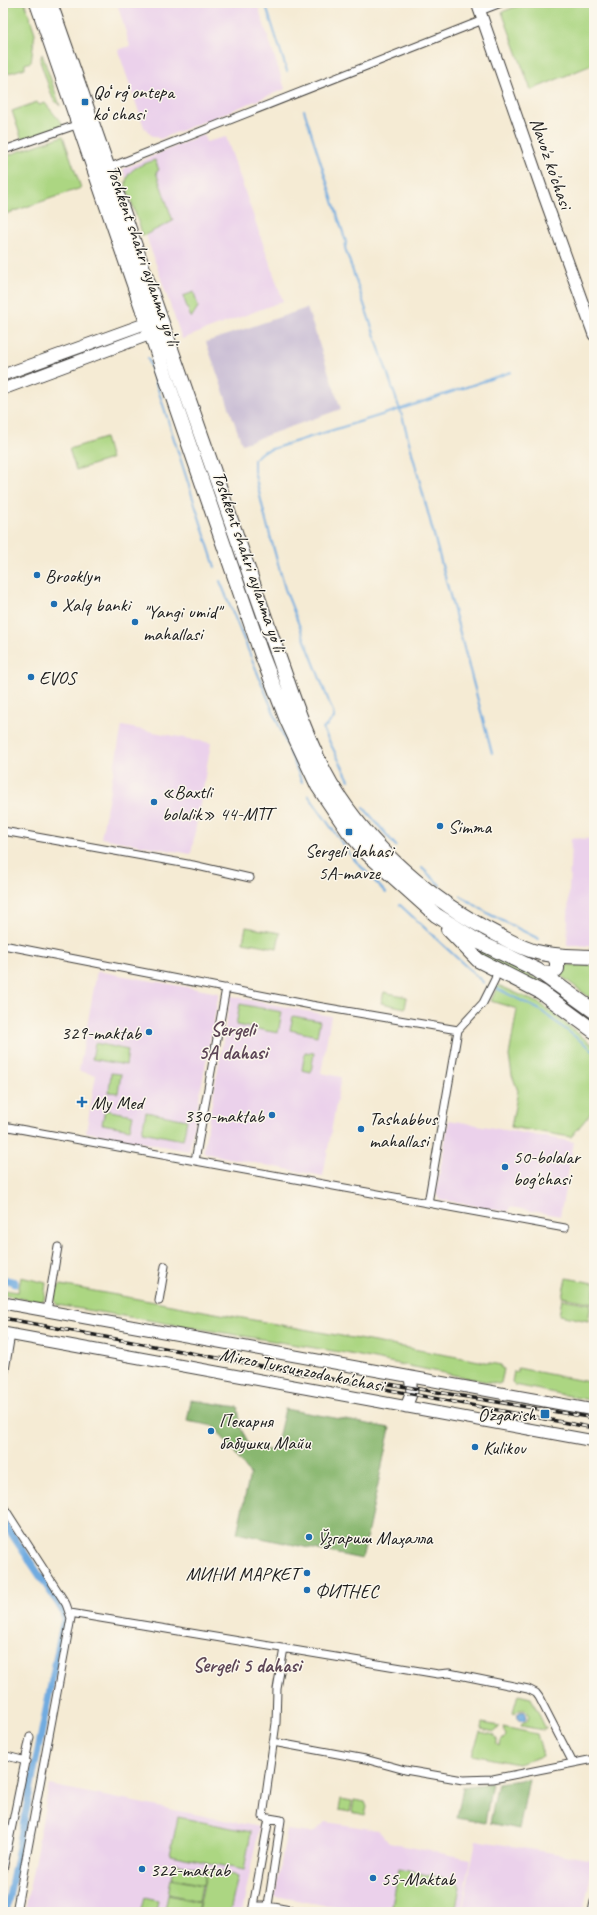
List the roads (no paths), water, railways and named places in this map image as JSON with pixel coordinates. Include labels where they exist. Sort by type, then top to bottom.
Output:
[{"type":"highway","name":"Toshkent shahri aylanma yoʻli","points":[[37,3],[261,653],[297,745],[318,786],[334,811],[368,854],[436,915],[479,942],[544,974],[594,1011]]},
{"type":"highway","name":"Toshkent shahri aylanma yoʻli","points":[[50,3],[300,718],[320,762],[338,795],[372,839],[410,874],[457,912],[525,948],[553,955],[594,956]]},
{"type":"highway","points":[[233,570],[242,573],[247,566]]},
{"type":"highway","points":[[261,653],[268,646],[275,648]]},
{"type":"highway","points":[[436,915],[473,956],[497,971],[541,992],[594,1031]]},
{"type":"highway","points":[[544,974],[552,973],[557,969],[557,961],[553,955]]},
{"type":"main road","name":"Navo'z ko'chasi","points":[[480,11],[594,334]]},
{"type":"main road","points":[[3,375],[162,324]]},
{"type":"main road","points":[[3,389],[149,328]]},
{"type":"main road","name":"Mirzo Tursunzoda ko'chasi","points":[[3,1303],[594,1410]]},
{"type":"main road","name":"Mirzo Tursunzoda ko'chasi","points":[[7,1333],[594,1441]]},
{"type":"main road","points":[[406,1407],[412,1392],[410,1377]]},
{"type":"street","points":[[108,168],[501,3]]},
{"type":"street","points":[[3,149],[79,124]]},
{"type":"street","points":[[3,831],[193,865],[250,878]]},
{"type":"street","points":[[3,945],[226,988],[458,1030]]},
{"type":"street","points":[[428,1203],[458,1030],[483,1003],[495,979],[497,971]]},
{"type":"street","points":[[195,1161],[226,988]]},
{"type":"street","points":[[3,1126],[565,1228]]},
{"type":"street","points":[[46,1311],[58,1247]]},
{"type":"street","points":[[159,1301],[165,1266]]},
{"type":"street","points":[[3,1382],[7,1333]]},
{"type":"street","points":[[3,1506],[66,1604],[70,1613],[70,1622],[16,1912]]},
{"type":"street","points":[[70,1613],[438,1674],[449,1673],[528,1689],[536,1693],[539,1697],[573,1763]]},
{"type":"street","points":[[267,1909],[281,1820],[263,1817],[276,1723],[277,1689],[284,1648]]},
{"type":"street","points":[[3,1870],[30,1737]]},
{"type":"street","points":[[273,1742],[365,1760],[405,1770],[463,1780],[493,1779],[594,1759]]},
{"type":"street","points":[[3,1755],[26,1761]]},
{"type":"street","points":[[269,1818],[253,1909],[301,1912]]},
{"type":"street","points":[[592,1912],[594,1902]]},
{"type":"water","points":[[520,1712],[524,1712],[526,1716],[524,1720],[520,1720],[518,1718],[518,1714]]},
{"type":"waterway","points":[[265,3],[287,71]]},
{"type":"waterway","points":[[3,32],[7,45]]},
{"type":"waterway","points":[[304,110],[346,242],[345,248],[403,419],[492,753]]},
{"type":"waterway","points":[[148,358],[215,567]]},
{"type":"waterway","points":[[349,780],[323,729],[334,718],[333,712],[285,589],[254,471],[254,459],[262,452],[404,408],[511,372]]},
{"type":"waterway","points":[[220,581],[302,782]]},
{"type":"waterway","points":[[308,795],[352,857],[386,893]]},
{"type":"waterway","points":[[364,808],[396,846]]},
{"type":"waterway","points":[[422,868],[440,885]]},
{"type":"waterway","points":[[461,896],[489,914],[539,939]]},
{"type":"waterway","points":[[400,905],[484,983]]},
{"type":"waterway","points":[[496,988],[540,1010],[594,1051]]},
{"type":"waterway","points":[[3,1279],[15,1282],[15,1284]]},
{"type":"waterway","points":[[3,1521],[58,1603],[63,1612],[64,1619],[6,1912]]},
{"type":"railway","points":[[3,1318],[594,1428]]},
{"type":"railway","points":[[383,1383],[594,1418]]},
{"type":"place","name":"Qoʻrgʻontepa koʻchasi","points":[[85,102]]},
{"type":"place","name":"Brooklyn","points":[[37,575]]},
{"type":"place","name":"Xalq banki","points":[[54,604]]},
{"type":"place","name":"\"Yangi umid\" mahallasi","points":[[135,622]]},
{"type":"place","name":"EVOS","points":[[31,677]]},
{"type":"place","name":"«Baxtli bolalik» 44-MTT","points":[[154,802]]},
{"type":"place","name":"Simma","points":[[440,826]]},
{"type":"place","name":"Sergeli dahasi 5A-mavze","points":[[349,832]]},
{"type":"place","name":"329-maktab","points":[[149,1032]]},
{"type":"place","name":"My Med","points":[[82,1102]]},
{"type":"place","name":"330-maktab","points":[[272,1115]]},
{"type":"place","name":"Tashabbus mahallasi","points":[[361,1129]]},
{"type":"place","name":"50-bolalar bog'chasi","points":[[505,1167]]},
{"type":"place","name":"O‘zgarish","points":[[545,1414]]},
{"type":"place","name":"Пекарня бабушки Майи","points":[[211,1431]]},
{"type":"place","name":"Kulikov","points":[[475,1447]]},
{"type":"place","name":"Ўзгариш Маҳалла","points":[[309,1537]]},
{"type":"place","name":"МИНИ МАРКЕТ","points":[[307,1573]]},
{"type":"place","name":"ФИТНЕС","points":[[307,1590]]},
{"type":"place","name":"322-maktab","points":[[142,1869]]},
{"type":"place","name":"55-Maktab","points":[[373,1878]]},
{"type":"district","name":"Sergeli 5A dahasi","points":[[233,1040]]},
{"type":"district","name":"Sergeli 5 dahasi","points":[[247,1665]]}]
